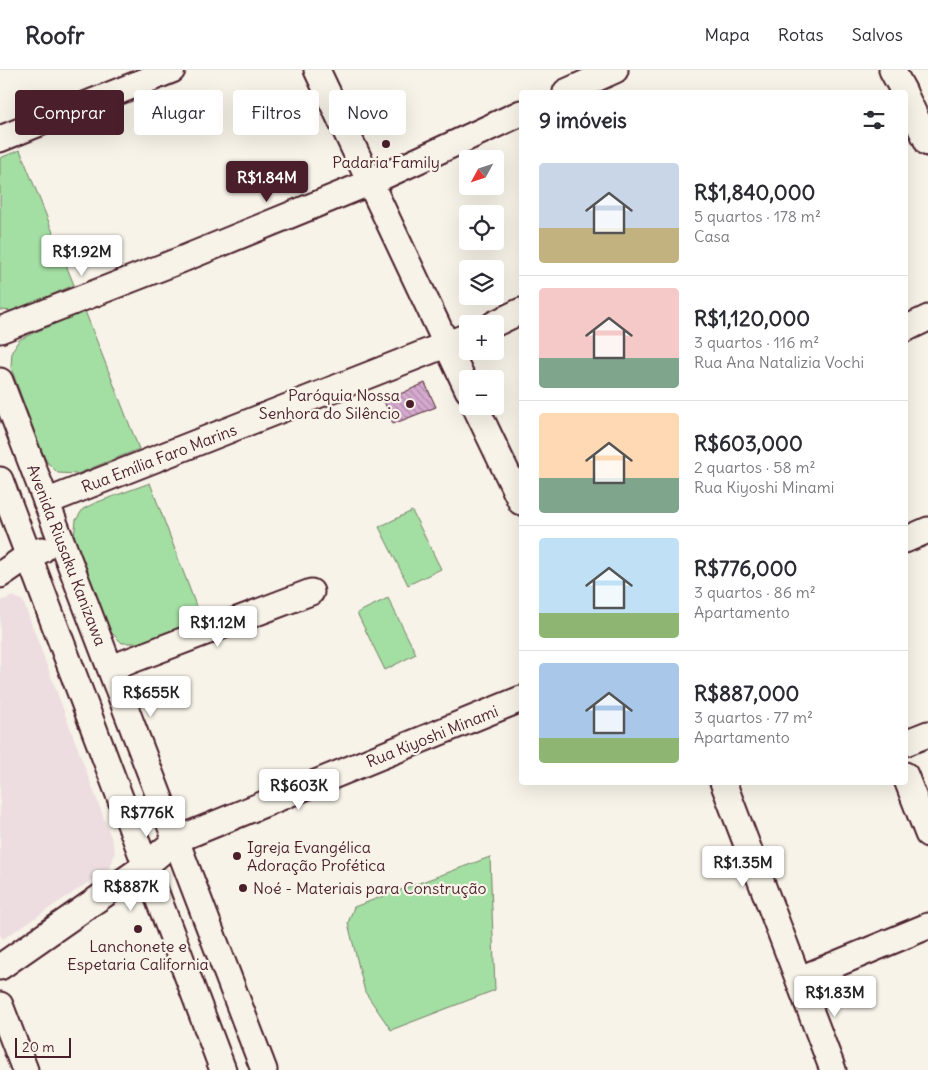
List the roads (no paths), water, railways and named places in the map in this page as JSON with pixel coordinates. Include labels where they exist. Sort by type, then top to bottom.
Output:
[{"type":"street","points":[[0,139],[172,70]]},
{"type":"street","points":[[317,70],[371,182],[457,341],[464,370]]},
{"type":"street","points":[[570,90],[615,70]]},
{"type":"street","points":[[892,70],[902,90]]},
{"type":"street","points":[[908,103],[920,131]]},
{"type":"street","points":[[0,330],[178,261],[371,182],[519,114]]},
{"type":"street","points":[[504,319],[519,312]]},
{"type":"street","points":[[908,328],[928,318]]},
{"type":"street","name":"Rua Emília Faro Marins","points":[[46,502],[457,341]]},
{"type":"street","name":"Avenida Riusaku Kanizawa","points":[[0,381],[111,668],[161,852],[160,906],[223,1070]]},
{"type":"street","points":[[479,415],[519,498]]},
{"type":"street","name":"Avenida Riusaku Kanizawa","points":[[0,480],[29,555],[161,852],[187,870],[264,1070]]},
{"type":"street","points":[[908,539],[928,530]]},
{"type":"street","points":[[0,574],[29,555],[61,542]]},
{"type":"street","points":[[111,668],[311,592]]},
{"type":"street","name":"Rua Kiyoshi Minami","points":[[0,967],[104,896],[161,852],[519,700]]},
{"type":"street","points":[[908,743],[928,734]]},
{"type":"street","points":[[908,783],[928,834]]},
{"type":"street","points":[[723,785],[800,979],[833,1070]]},
{"type":"street","points":[[104,896],[118,890],[129,890],[145,896],[160,906]]},
{"type":"street","points":[[800,979],[928,926]]},
{"type":"street","points":[[0,1005],[25,1070]]},
{"type":"place","name":"Padaria Family","points":[[386,144]]},
{"type":"place","name":"Paróquia Nossa Senhora do Silêncio","points":[[410,404]]},
{"type":"place","name":"Igreja Evangélica Adoração Profética","points":[[237,856]]},
{"type":"place","name":"Noé - Materiais para Construção","points":[[243,888]]},
{"type":"place","name":"Lanchonete e Espetaria California","points":[[138,929]]}]
